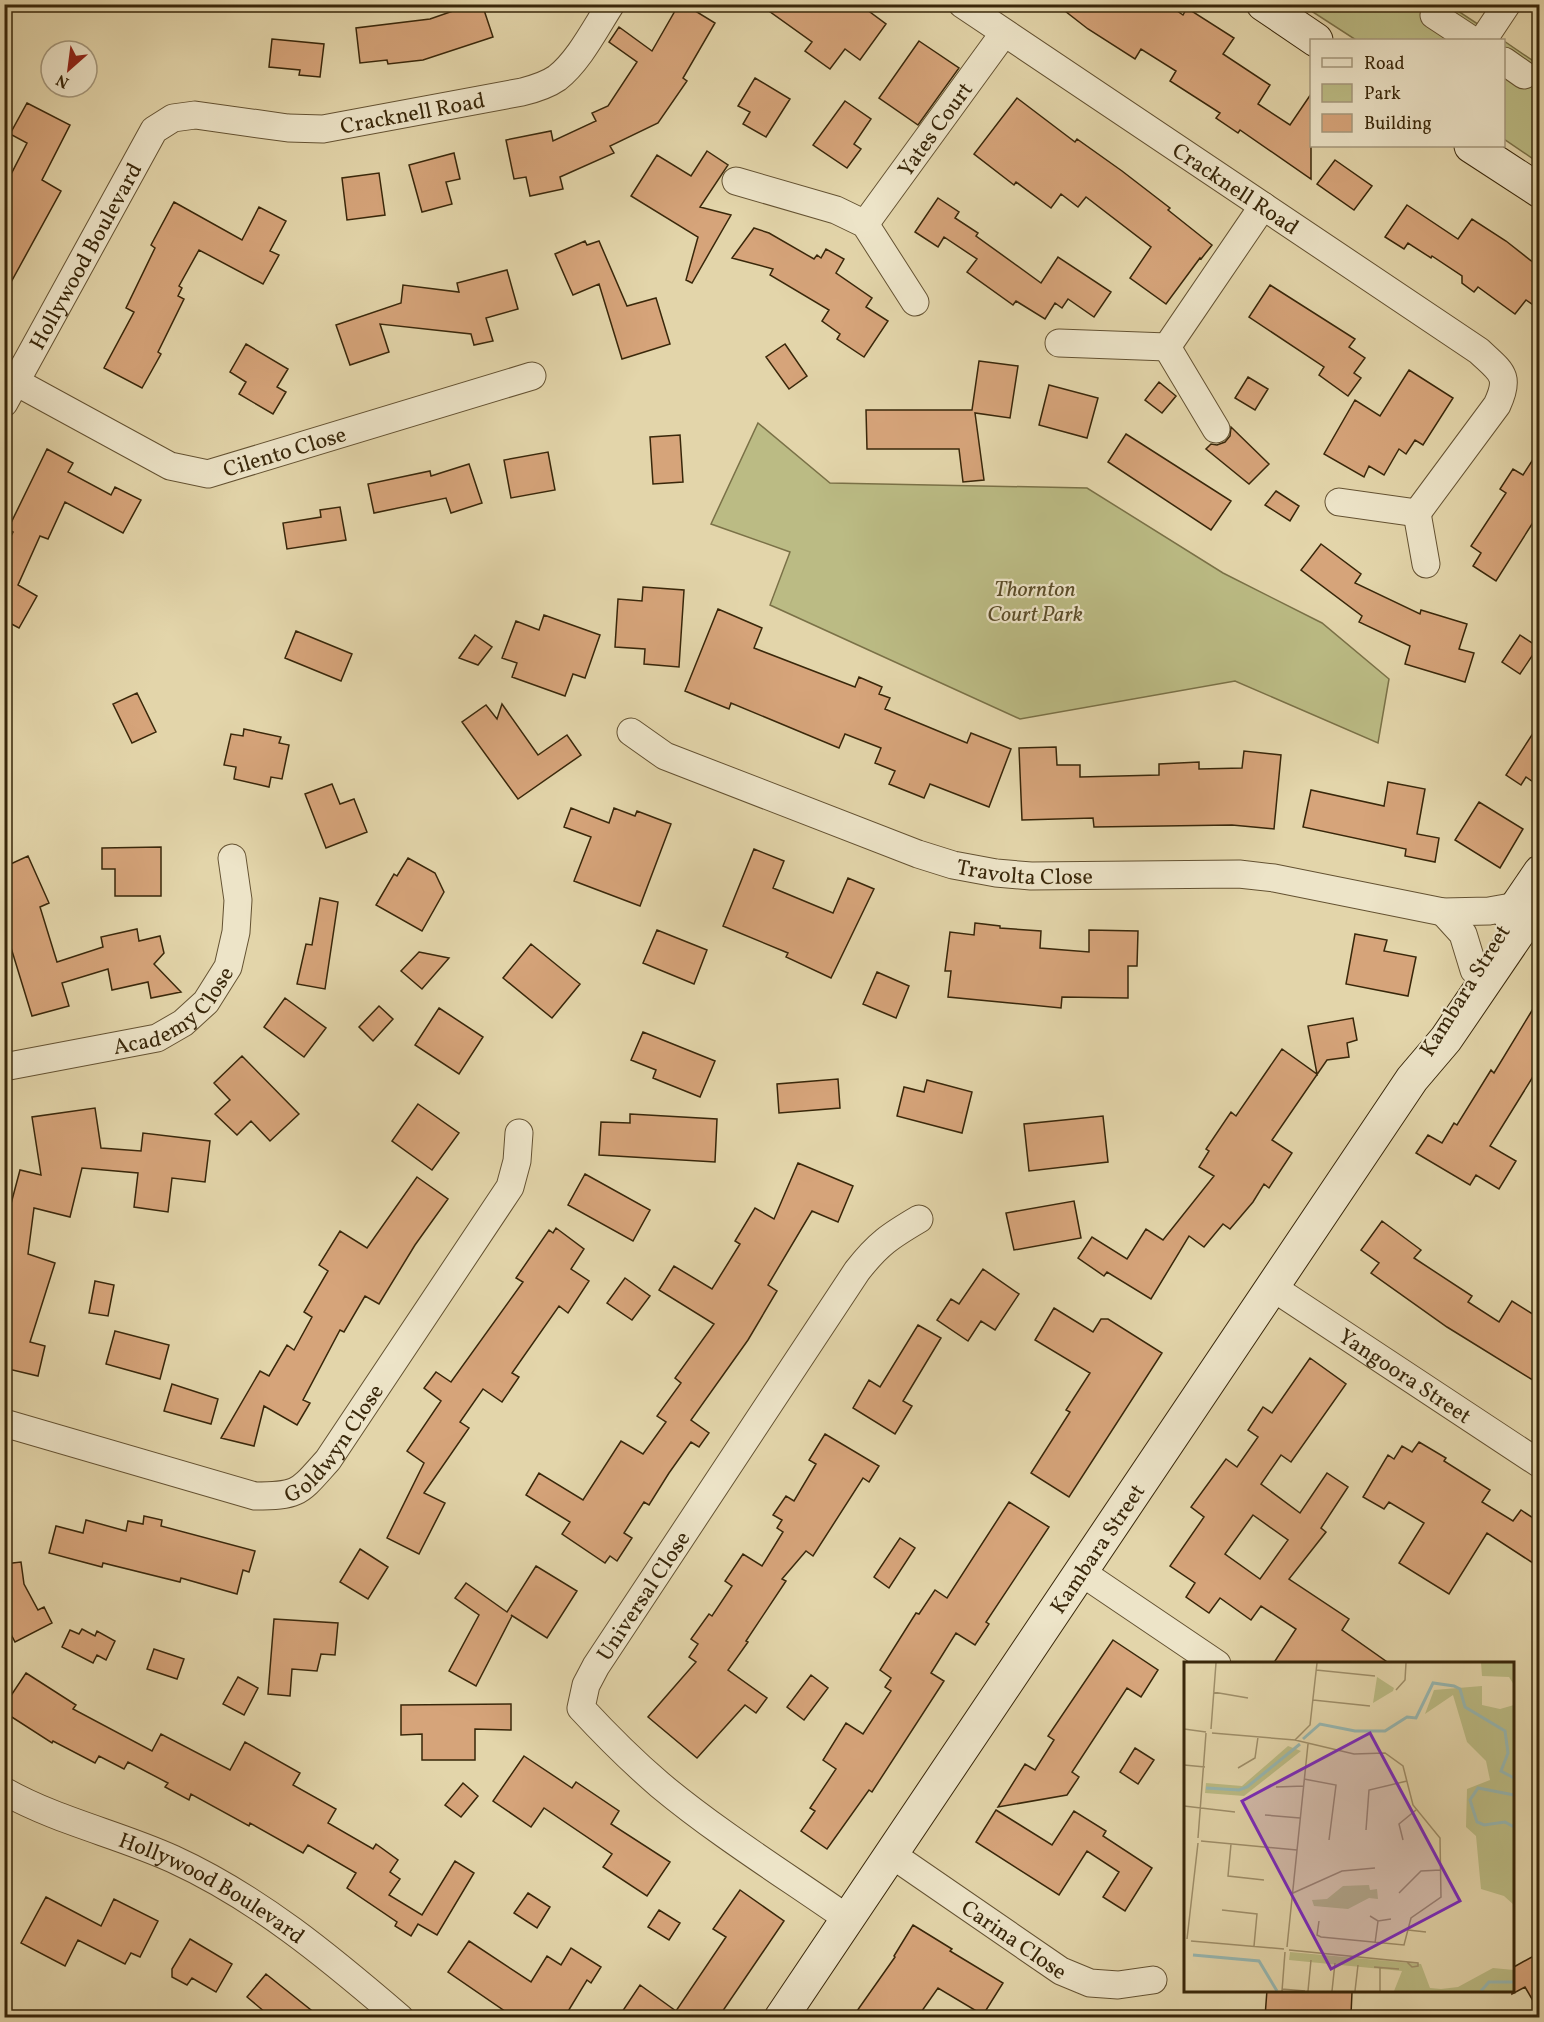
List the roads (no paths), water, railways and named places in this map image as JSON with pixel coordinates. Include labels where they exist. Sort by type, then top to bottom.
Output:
[{"type":"street","name":"Cracknell Road","points":[[173,118],[195,115],[288,128],[323,129],[522,92],[542,86],[557,78],[572,64],[611,4]]},
{"type":"street","name":"Cracknell Road","points":[[962,4],[1479,351],[1504,378],[1504,390],[1497,405],[1417,513]]},
{"type":"street","points":[[1263,4],[1315,39]]},
{"type":"street","points":[[1484,39],[1507,4]]},
{"type":"street","points":[[1434,15],[1471,39]]},
{"type":"street","name":"Yates Court","points":[[865,224],[1004,33]]},
{"type":"street","name":"Hollywood Boulevard","points":[[10,392],[154,130],[173,118]]},
{"type":"street","points":[[1473,147],[1539,191]]},
{"type":"street","points":[[735,181],[836,210],[865,224],[915,302]]},
{"type":"street","points":[[1167,347],[1263,206]]},
{"type":"street","points":[[1059,343],[1167,347]]},
{"type":"street","points":[[1167,347],[1216,429]]},
{"type":"street","name":"Cilento Close","points":[[10,392],[170,466],[208,474],[532,376]]},
{"type":"street","points":[[1339,502],[1417,513],[1426,564]]},
{"type":"street","name":"Travolta Close","points":[[631,732],[665,756],[918,854],[953,865],[996,873],[1031,876],[1239,874],[1274,878],[1443,912],[1489,911],[1528,904]]},
{"type":"street","name":"Academy Close","points":[[4,1067],[157,1038],[183,1023],[206,1002],[228,967],[236,932],[238,900],[232,858]]},
{"type":"street","name":"Kambara Street","points":[[782,2018],[1412,1079],[1446,1039],[1528,904],[1539,872]]},
{"type":"street","name":"Kambara Street","points":[[1412,1079],[1434,1029],[1474,970],[1528,904]]},
{"type":"street","points":[[1443,912],[1463,934],[1474,970]]},
{"type":"street","name":"Goldwyn Close","points":[[4,1423],[255,1496],[297,1493],[328,1460],[510,1187],[518,1161],[519,1133]]},
{"type":"street","name":"Universal Close","points":[[848,1919],[695,1812],[627,1754],[581,1708],[586,1685],[596,1666],[857,1271],[873,1251],[891,1235],[920,1219]]},
{"type":"street","name":"Yangoora Street","points":[[1272,1287],[1539,1464]]},
{"type":"street","points":[[1080,1572],[1214,1662]]},
{"type":"street","name":"Hollywood Boulevard","points":[[4,1791],[41,1810],[112,1834],[174,1859],[216,1881],[261,1907],[307,1939],[400,2018]]},
{"type":"street","name":"Carina Close","points":[[891,1854],[1061,1971],[1090,1983],[1118,1985],[1153,1980]]},
{"type":"park label","name":"Thornton Court Park","points":[[1035,600]]}]
